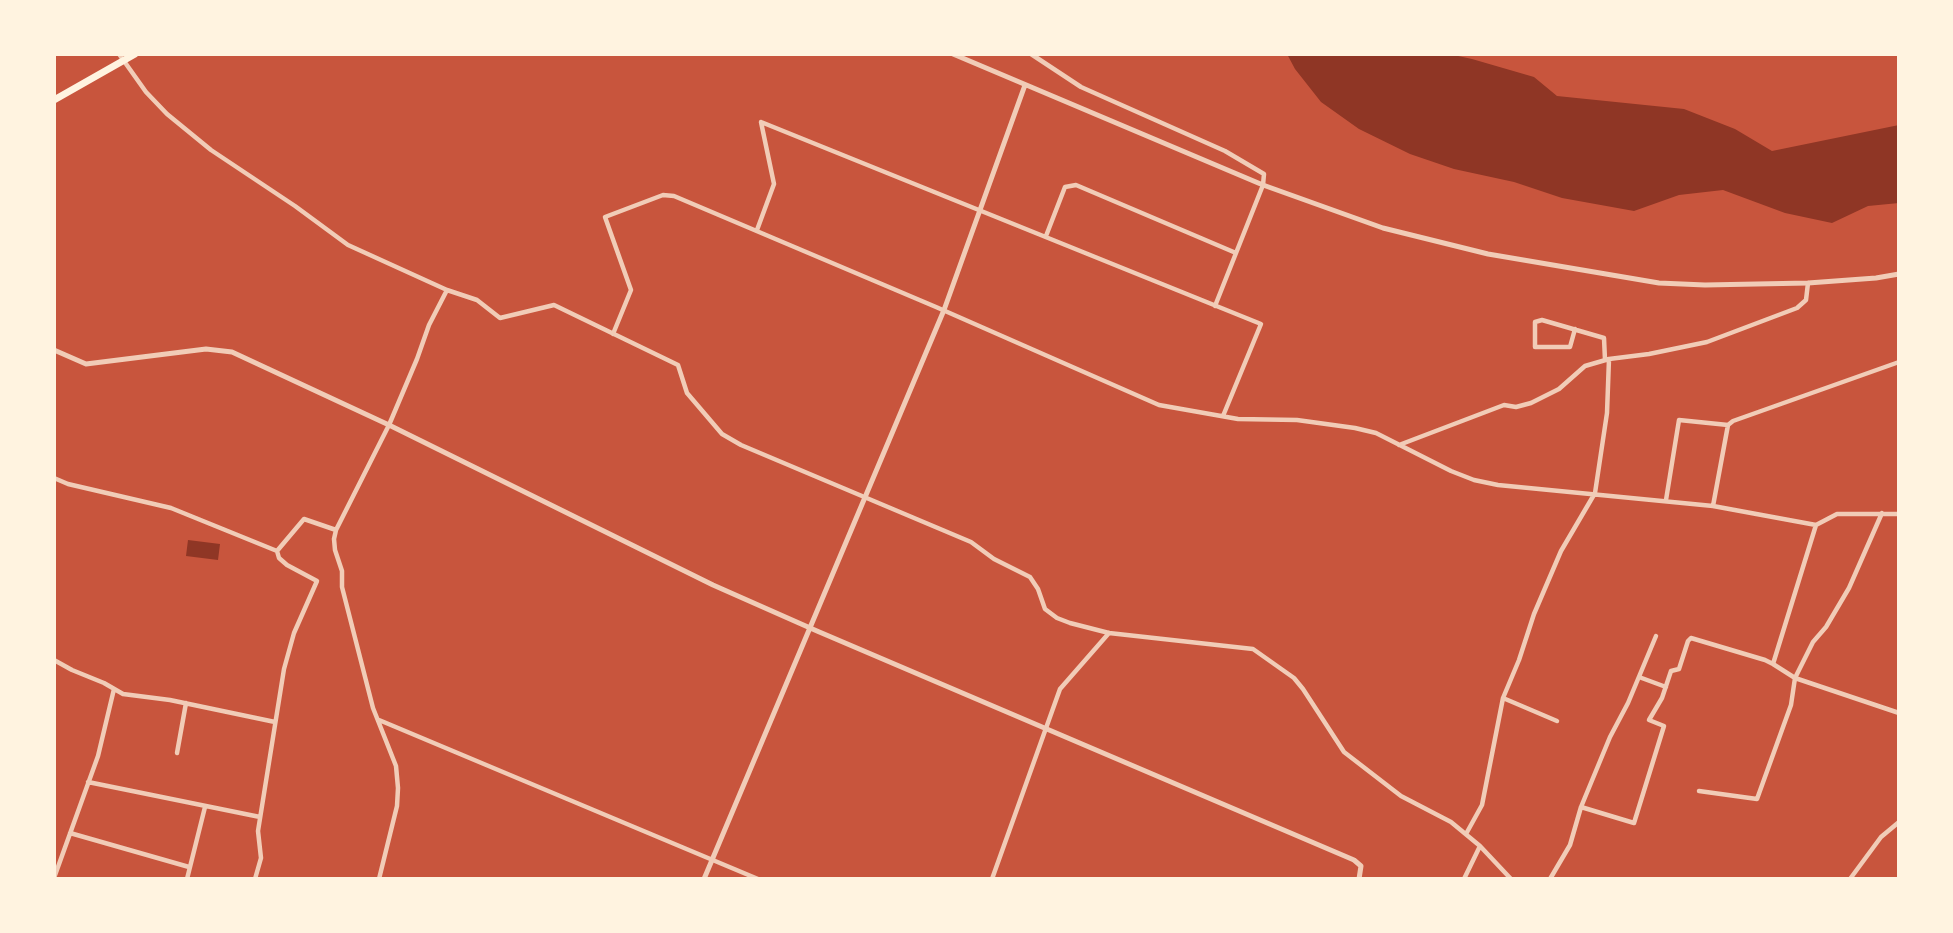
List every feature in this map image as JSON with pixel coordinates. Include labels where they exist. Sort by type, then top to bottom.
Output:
[{"type":"main road","points":[[54,100],[135,54]]},
{"type":"street","points":[[118,54],[146,92],[167,114],[211,150],[348,245],[447,290],[477,300],[500,318],[554,304],[678,366],[687,393],[722,433],[741,445],[971,542],[994,559],[1030,577],[1038,589],[1045,609],[1056,618],[1109,633],[1253,649],[1294,678],[1344,752],[1401,796],[1451,822],[1480,846],[1511,879]]},
{"type":"street","points":[[953,54],[1263,184],[1383,228],[1488,254],[1659,283],[1808,283],[1899,274]]},
{"type":"street","points":[[1031,54],[1082,88],[1225,151],[1264,174],[1263,184],[1214,306]]},
{"type":"street","points":[[704,879],[944,310],[1025,85]]},
{"type":"street","points":[[757,230],[774,184],[761,121],[1261,324],[1223,416]]},
{"type":"street","points":[[1046,237],[1065,187],[1076,185],[1236,253]]},
{"type":"street","points":[[613,334],[631,290],[605,218],[663,195],[674,196],[944,310],[1159,405],[1238,419],[1297,420],[1376,433],[1451,471],[1498,485],[1666,500],[1816,524],[1837,514],[1899,513]]},
{"type":"street","points":[[1399,445],[1504,405],[1516,407],[1531,403],[1559,389],[1585,366],[1707,342],[1797,308],[1806,300],[1808,283]]},
{"type":"street","points":[[379,879],[397,806],[396,766],[373,708],[342,587],[342,570],[334,539],[336,530],[389,425],[429,325],[447,290]]},
{"type":"street","points":[[1466,834],[1482,805],[1503,698],[1520,660],[1534,614],[1561,551],[1595,493],[1607,413],[1607,360],[1604,338],[1575,329],[1542,320],[1535,322],[1535,347],[1570,347],[1575,329]]},
{"type":"street","points":[[54,350],[86,363],[206,349],[226,351],[389,425],[713,585],[1354,860],[1361,866],[1359,879]]},
{"type":"street","points":[[1713,506],[1728,425],[1732,421],[1899,362]]},
{"type":"street","points":[[1666,500],[1679,420],[1728,425]]},
{"type":"street","points":[[54,478],[68,484],[171,508],[277,551]]},
{"type":"street","points":[[1699,791],[1757,799],[1791,705],[1795,678],[1813,642],[1849,588],[1882,513]]},
{"type":"street","points":[[277,551],[304,519],[336,530]]},
{"type":"street","points":[[1773,664],[1816,524]]},
{"type":"street","points":[[255,879],[261,858],[258,831],[284,669],[294,634],[317,581],[287,565],[279,558],[277,551]]},
{"type":"street","points":[[992,879],[1060,689],[1109,633]]},
{"type":"street","points":[[1550,879],[1570,845],[1581,807],[1656,636]]},
{"type":"street","points":[[1581,807],[1634,823],[1664,726],[1649,720],[1662,698],[1671,671],[1679,669],[1691,638],[1765,660],[1795,678],[1899,713]]},
{"type":"street","points":[[54,660],[123,694],[186,703],[275,722]]},
{"type":"street","points":[[1639,677],[1666,687]]},
{"type":"street","points":[[54,878],[98,756],[114,689]]},
{"type":"street","points":[[1503,698],[1557,721]]},
{"type":"street","points":[[177,753],[186,703]]},
{"type":"street","points":[[378,719],[758,879]]},
{"type":"street","points":[[88,782],[260,817]]},
{"type":"street","points":[[187,879],[205,807]]},
{"type":"street","points":[[1850,879],[1881,838],[1899,822]]},
{"type":"street","points":[[71,833],[189,867]]},
{"type":"street","points":[[1464,879],[1480,846]]},
{"type":"shaded area","points":[[1287,54],[1449,54],[1534,77],[1557,96],[1684,109],[1735,129],[1772,151],[1899,125],[1899,203],[1868,206],[1832,223],[1785,213],[1723,190],[1679,195],[1634,211],[1562,198],[1514,182],[1454,169],[1410,154],[1359,129],[1321,102],[1295,69]]},
{"type":"shaded area","points":[[188,540],[220,544],[218,560],[186,556]]}]
